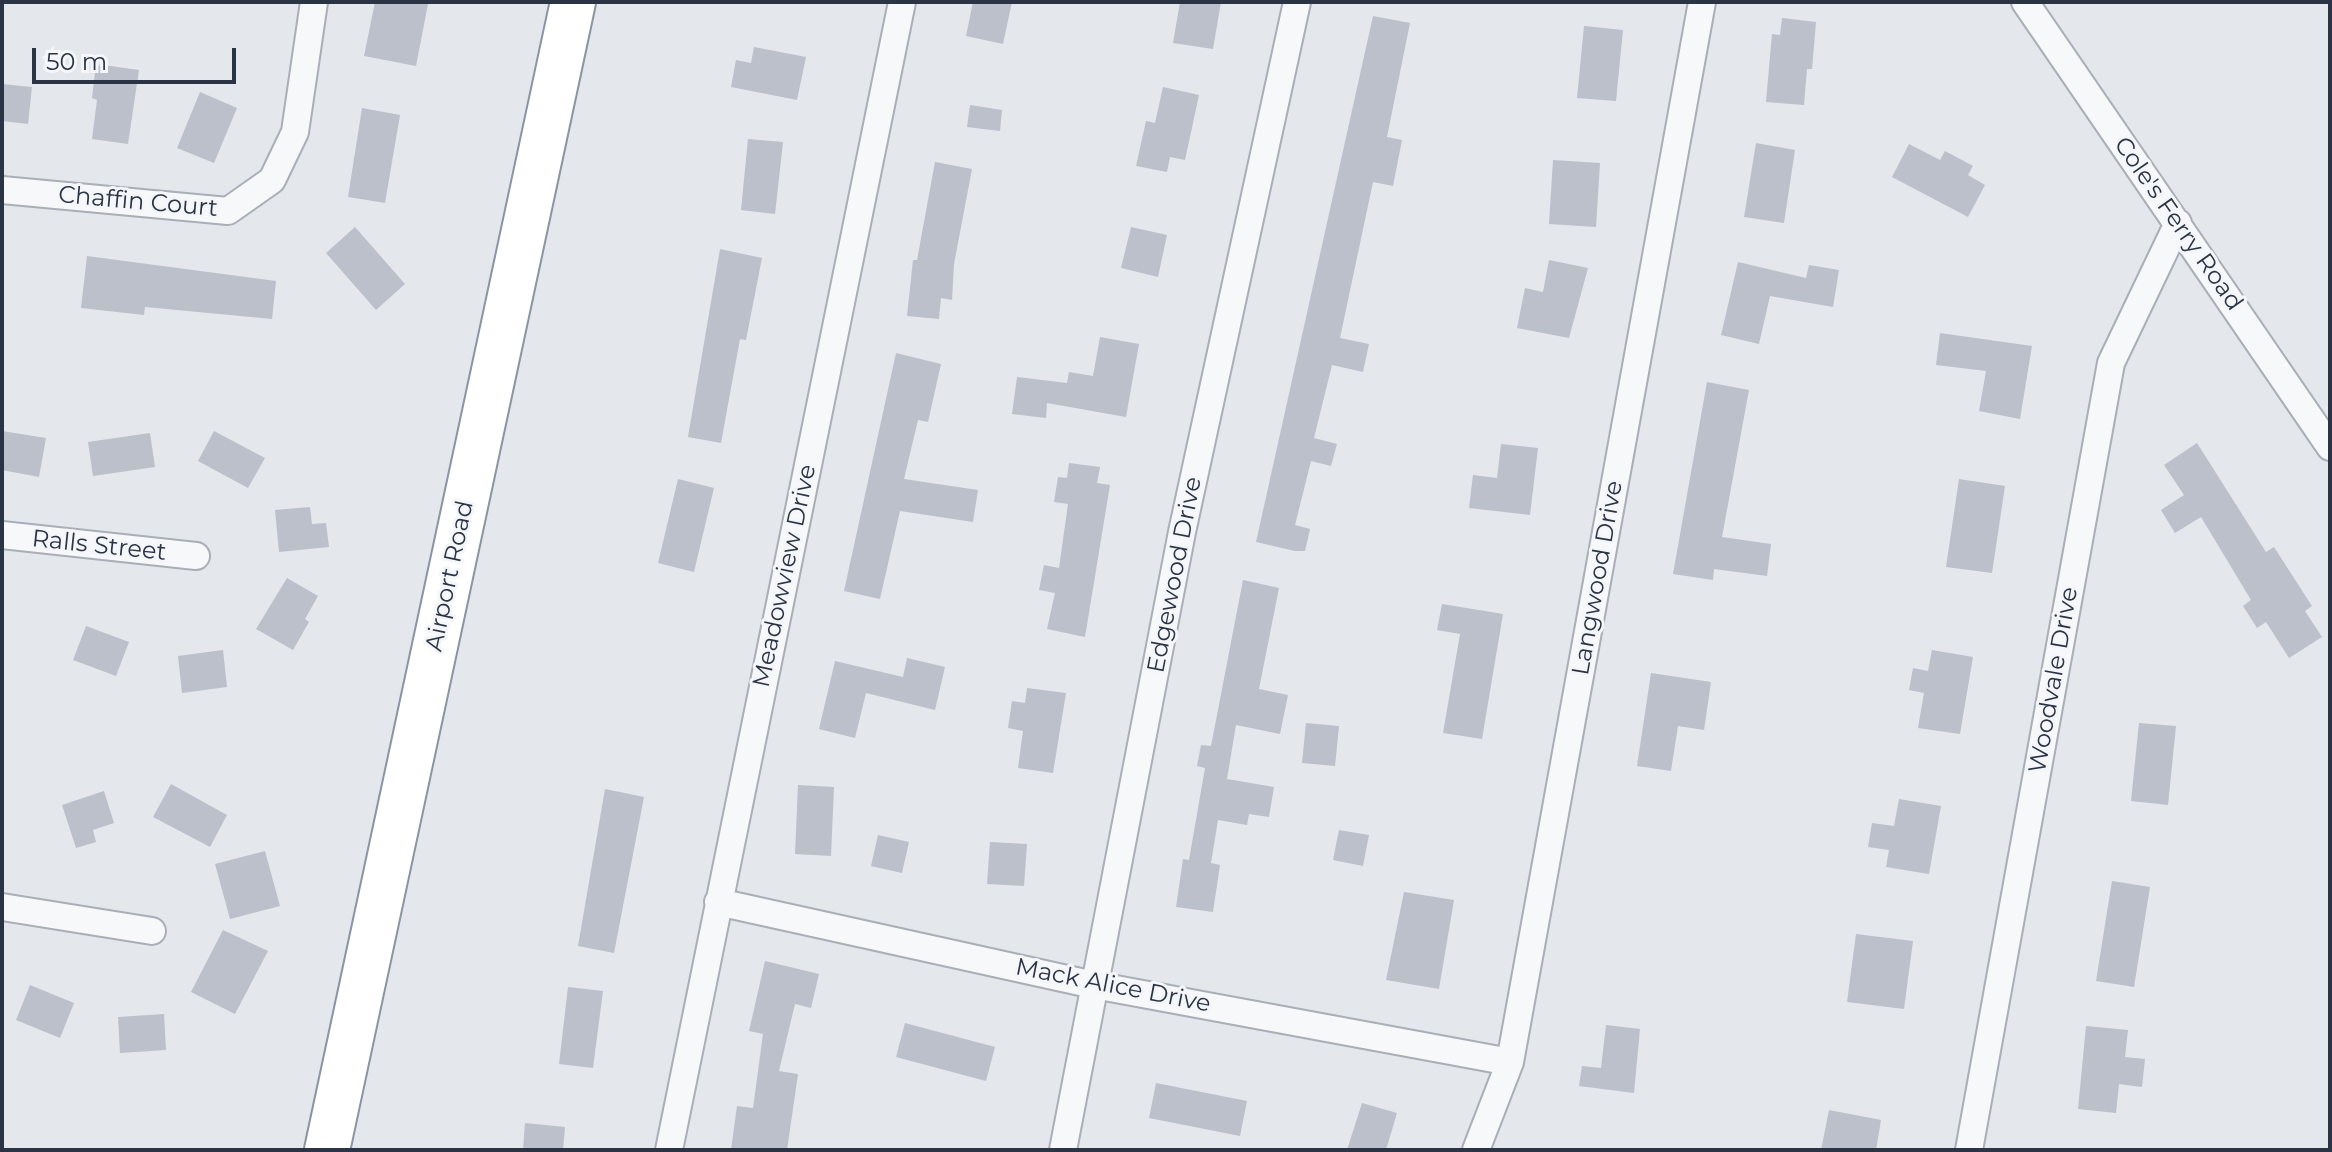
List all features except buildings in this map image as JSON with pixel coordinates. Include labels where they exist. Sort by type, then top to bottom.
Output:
[{"type":"highway","name":"Airport Road","points":[[327,1150],[573,2]]},
{"type":"street","name":"Chaffin Court","points":[[2,190],[228,211],[272,180],[295,132],[314,2]]},
{"type":"street","name":"Meadowview Drive","points":[[669,1150],[902,2]]},
{"type":"street","name":"Edgewood Drive","points":[[1063,1150],[1186,517],[1297,2]]},
{"type":"street","name":"Langwood Drive","points":[[1476,1150],[1510,1062],[1702,2]]},
{"type":"street","name":"Cole's Ferry Road","points":[[2025,2],[2330,447]]},
{"type":"street","name":"Woodvale Drive","points":[[1969,1150],[2111,363],[2178,223]]},
{"type":"street","name":"Ralls Street","points":[[2,535],[196,556]]},
{"type":"street","name":"Mack Alice Drive","points":[[718,902],[1094,985],[1510,1062]]},
{"type":"street","points":[[2,907],[152,931]]}]
